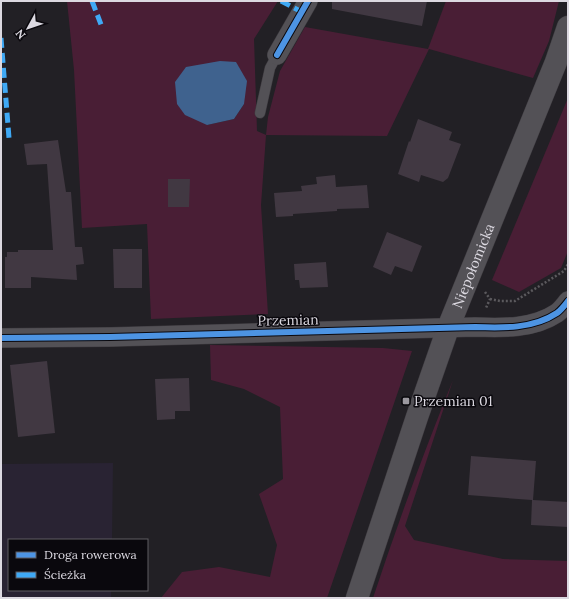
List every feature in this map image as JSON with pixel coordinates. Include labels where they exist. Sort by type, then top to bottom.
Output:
[{"type":"main road","name":"Niepołomicka","points":[[357,598],[448,328],[556,62],[568,27]]},
{"type":"street","points":[[277,55],[308,1]]},
{"type":"street","name":"Przemian","points":[[1,338],[503,328],[534,324],[558,312],[568,301]]},
{"type":"lane","points":[[260,113],[270,68],[277,55]]},
{"type":"path","points":[[490,299],[500,301],[515,300],[564,271],[568,264]]},
{"type":"shaded area","points":[[67,1],[278,1],[254,39],[257,131],[266,135],[261,205],[268,314],[151,319],[147,224],[82,228],[74,70]],"holes":[[[244,104],[234,119],[207,125]]]},
{"type":"shaded area","points":[[446,1],[559,1],[549,41],[533,78],[429,49],[387,136],[266,135],[268,117],[280,71],[305,27],[428,49]]},
{"type":"shaded area","points":[[568,98],[568,251],[561,268],[519,292],[492,280]]},
{"type":"shaded area","points":[[210,345],[383,348],[412,351],[327,598],[161,598],[182,572],[219,567],[270,577],[277,545],[259,494],[283,479],[280,407],[244,389],[211,380]]},
{"type":"shaded area","points":[[453,380],[405,526],[414,540],[503,559],[568,561],[568,598],[373,598],[411,489]]},
{"type":"shaded area","points":[[113,463],[112,539],[8,539],[8,591],[111,591],[111,598],[1,598],[1,464]]},
{"type":"water","points":[[220,61],[236,62],[247,81],[244,104],[234,119],[207,125],[185,115],[177,104],[175,82],[186,67]]},
{"type":"building","points":[[332,1],[427,1],[422,26],[332,9]]},
{"type":"building","points":[[418,119],[452,132],[449,140],[461,144],[448,178],[443,182],[421,175],[419,182],[398,174]]},
{"type":"building","points":[[58,140],[66,192],[71,192],[75,247],[82,247],[84,264],[76,265],[77,280],[31,277],[31,288],[5,288],[5,257],[7,257],[7,252],[18,252],[18,250],[53,250],[47,164],[27,165],[24,144]]},
{"type":"building","points":[[335,175],[336,187],[367,185],[369,208],[337,209],[337,211],[293,214],[293,216],[276,217],[274,193],[302,191],[301,186],[317,184],[316,177]]},
{"type":"building","points":[[168,179],[190,179],[189,207],[168,207]]},
{"type":"building","points":[[387,232],[422,246],[412,272],[395,266],[391,275],[373,267]]},
{"type":"building","points":[[113,249],[142,249],[142,288],[114,288]]},
{"type":"building","points":[[326,262],[328,287],[300,288],[299,280],[295,280],[294,264]]},
{"type":"building","points":[[47,361],[55,433],[18,437],[10,365]]},
{"type":"building","points":[[189,378],[190,411],[175,411],[175,419],[157,420],[155,379]]},
{"type":"building","points":[[471,456],[536,461],[533,500],[568,502],[568,527],[531,525],[532,500],[468,495]]},
{"type":"marked path","points":[[92,1],[102,27]]},
{"type":"marked path","points":[[281,1],[302,12]]},
{"type":"marked path","points":[[1,38],[9,138]]},
{"type":"cycle path","points":[[277,55],[308,1]]},
{"type":"cycle path","points":[[1,338],[110,337],[507,327],[528,325],[548,318],[558,312],[568,301]]},
{"type":"place","name":"Przemian 01","points":[[406,401]]}]
